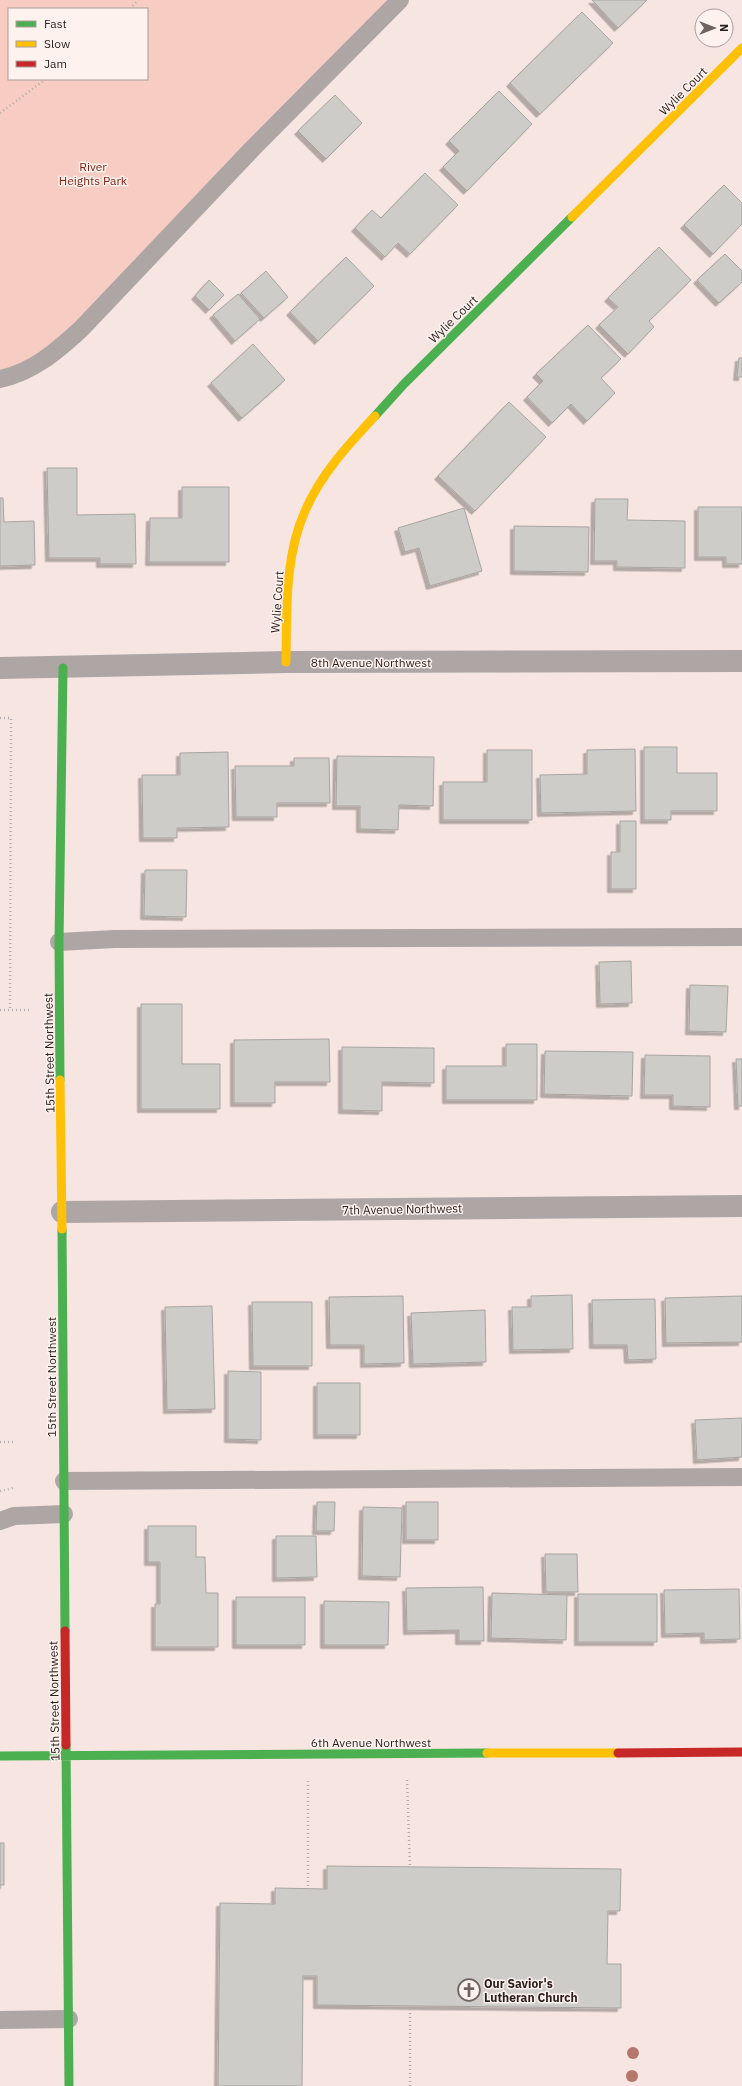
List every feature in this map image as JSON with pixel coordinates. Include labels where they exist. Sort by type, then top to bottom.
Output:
[{"type":"street","name":"Wylie Court","points":[[286,662],[288,584],[296,540],[307,507],[315,490],[337,457],[404,384],[742,48]]},
{"type":"street","name":"8th Avenue Northwest","points":[[0,668],[63,668],[286,662],[742,661]]},
{"type":"street","name":"15th Street Northwest","points":[[63,668],[60,942],[69,2086]]},
{"type":"street","name":"7th Avenue Northwest","points":[[62,1212],[742,1206]]},
{"type":"street","name":"6th Avenue Northwest","points":[[0,1756],[742,1752]]},
{"type":"lane","points":[[0,379],[31,368],[55,354],[81,329],[232,170],[400,0]]},
{"type":"lane","points":[[60,942],[122,939],[742,937]]},
{"type":"lane","points":[[64,1481],[742,1477]]},
{"type":"lane","points":[[0,1521],[14,1516],[64,1514]]},
{"type":"lane","points":[[0,2020],[69,2019]]},
{"type":"path","points":[[131,8],[138,0]]},
{"type":"path","points":[[0,114],[45,80]]},
{"type":"path","points":[[0,718],[11,718],[10,1010]]},
{"type":"path","points":[[0,1010],[32,1010]]},
{"type":"path","points":[[0,1442],[13,1442]]},
{"type":"path","points":[[0,1491],[13,1488]]},
{"type":"path","points":[[308,1754],[308,1888]]},
{"type":"path","points":[[406,1754],[410,1867]]},
{"type":"path","points":[[410,2006],[410,2086]]},
{"type":"green space","name":"River Heights Park","points":[[0,0],[400,0],[55,343],[18,365],[0,370]]},
{"type":"building","points":[[592,0],[647,0],[618,28]]},
{"type":"building","points":[[582,12],[613,43],[540,114],[510,83]]},
{"type":"building","points":[[499,91],[532,124],[467,191],[443,167],[459,151],[449,141]]},
{"type":"building","points":[[335,95],[362,123],[326,159],[298,131]]},
{"type":"building","points":[[425,173],[458,205],[410,254],[398,243],[385,257],[355,228],[372,210],[381,218]]},
{"type":"building","points":[[724,185],[742,203],[742,224],[713,254],[684,225]]},
{"type":"building","points":[[659,247],[691,280],[649,321],[654,327],[628,354],[599,325],[618,307],[608,298]]},
{"type":"building","points":[[725,254],[742,271],[742,282],[719,303],[697,280]]},
{"type":"building","points":[[346,257],[374,286],[318,341],[290,312]]},
{"type":"building","points":[[266,271],[288,297],[264,318],[241,293]]},
{"type":"building","points":[[209,280],[224,295],[209,310],[195,296]]},
{"type":"building","points":[[238,294],[260,319],[235,341],[213,315]]},
{"type":"building","points":[[588,325],[621,359],[601,378],[615,393],[587,421],[571,404],[552,423],[527,397],[543,381],[536,374]]},
{"type":"building","points":[[253,344],[285,380],[242,418],[211,383]]},
{"type":"building","points":[[739,358],[742,358],[742,377],[737,377]]},
{"type":"building","points":[[509,402],[546,437],[475,511],[438,476]]},
{"type":"building","points":[[47,468],[77,468],[77,515],[135,514],[136,564],[100,564],[100,558],[49,558]]},
{"type":"building","points":[[182,487],[229,487],[229,562],[149,562],[150,518],[182,518]]},
{"type":"building","points":[[0,498],[3,498],[4,522],[34,521],[35,565],[0,566]]},
{"type":"building","points":[[595,499],[628,499],[627,520],[685,521],[685,568],[617,567],[617,561],[594,561]]},
{"type":"building","points":[[698,507],[742,507],[742,564],[726,564],[726,557],[698,557]]},
{"type":"building","points":[[464,508],[482,571],[430,586],[419,548],[405,552],[398,528]]},
{"type":"building","points":[[514,526],[589,527],[588,572],[514,571]]},
{"type":"building","points":[[644,747],[677,747],[677,773],[717,773],[717,811],[671,811],[671,820],[644,820]]},
{"type":"building","points":[[635,749],[636,811],[541,813],[540,775],[587,774],[587,750]]},
{"type":"building","points":[[487,750],[532,750],[532,820],[443,820],[443,782],[487,782]]},
{"type":"building","points":[[228,752],[229,827],[177,828],[177,838],[143,838],[142,775],[180,775],[180,753]]},
{"type":"building","points":[[337,756],[434,757],[433,806],[399,805],[398,830],[360,829],[360,806],[336,806]]},
{"type":"building","points":[[294,758],[329,758],[330,803],[277,803],[277,817],[236,817],[235,766],[294,766]]},
{"type":"building","points":[[620,821],[636,821],[636,889],[611,889],[611,852],[620,852]]},
{"type":"building","points":[[145,870],[187,870],[186,917],[144,916]]},
{"type":"building","points":[[631,961],[632,1003],[600,1004],[599,962]]},
{"type":"building","points":[[690,985],[728,986],[726,1032],[689,1031]]},
{"type":"building","points":[[141,1004],[182,1004],[182,1064],[220,1064],[220,1109],[141,1109]]},
{"type":"building","points":[[329,1039],[330,1082],[275,1082],[275,1103],[234,1103],[234,1040]]},
{"type":"building","points":[[506,1044],[537,1044],[537,1100],[446,1100],[446,1066],[506,1066]]},
{"type":"building","points":[[342,1047],[434,1048],[434,1083],[382,1082],[382,1111],[342,1110]]},
{"type":"building","points":[[545,1051],[633,1052],[632,1096],[544,1094]]},
{"type":"building","points":[[645,1055],[710,1056],[710,1107],[673,1106],[673,1095],[644,1095]]},
{"type":"building","points":[[736,1059],[742,1059],[742,1106],[738,1106]]},
{"type":"building","points":[[572,1295],[573,1349],[513,1350],[512,1307],[531,1307],[531,1296]]},
{"type":"building","points":[[403,1296],[404,1363],[364,1364],[364,1345],[330,1345],[329,1297]]},
{"type":"building","points":[[742,1296],[742,1342],[666,1343],[665,1298]]},
{"type":"building","points":[[655,1299],[656,1359],[628,1360],[627,1345],[593,1345],[592,1300]]},
{"type":"building","points":[[252,1302],[312,1302],[312,1366],[253,1366]]},
{"type":"building","points":[[212,1306],[215,1409],[167,1410],[165,1307]]},
{"type":"building","points":[[485,1310],[486,1362],[413,1364],[411,1313]]},
{"type":"building","points":[[228,1371],[261,1372],[261,1440],[228,1439]]},
{"type":"building","points":[[317,1383],[360,1383],[360,1435],[317,1435]]},
{"type":"building","points":[[742,1418],[742,1457],[697,1460],[695,1420]]},
{"type":"building","points":[[317,1502],[335,1502],[334,1531],[316,1531]]},
{"type":"building","points":[[406,1502],[438,1502],[438,1540],[406,1540]]},
{"type":"building","points":[[363,1507],[402,1508],[400,1577],[362,1576]]},
{"type":"building","points":[[148,1526],[196,1526],[196,1557],[205,1557],[206,1593],[218,1593],[218,1647],[155,1647],[155,1604],[160,1604],[160,1562],[148,1562]]},
{"type":"building","points":[[276,1536],[316,1536],[317,1577],[276,1578]]},
{"type":"building","points":[[545,1554],[577,1554],[578,1592],[546,1592]]},
{"type":"building","points":[[483,1587],[484,1641],[459,1641],[459,1630],[407,1631],[406,1588]]},
{"type":"building","points":[[739,1589],[740,1639],[704,1640],[704,1633],[665,1634],[664,1590]]},
{"type":"building","points":[[492,1593],[567,1595],[566,1640],[491,1638]]},
{"type":"building","points":[[578,1594],[657,1594],[657,1642],[578,1642]]},
{"type":"building","points":[[236,1597],[305,1597],[305,1645],[236,1645]]},
{"type":"building","points":[[324,1601],[389,1602],[388,1645],[324,1645]]},
{"type":"building","points":[[0,1843],[4,1843],[4,1885],[0,1885]]},
{"type":"building","name":"Our Savior's Lutheran Church","points":[[327,1866],[621,1869],[620,1911],[608,1911],[607,1964],[621,1964],[621,2008],[317,2005],[317,1976],[303,1976],[302,2086],[218,2086],[220,1903],[275,1904],[275,1888],[327,1889]]},
{"type":"traffic: fast","points":[[375,416],[404,384],[572,217]]},
{"type":"traffic: fast","points":[[60,1080],[59,942],[63,668]]},
{"type":"traffic: fast","points":[[62,1229],[65,1631]]},
{"type":"traffic: fast","points":[[66,1745],[69,2086]]},
{"type":"traffic: fast","points":[[0,1756],[487,1753]]},
{"type":"traffic: slow","points":[[572,217],[742,48]]},
{"type":"traffic: slow","points":[[286,662],[288,585],[293,547],[298,529],[311,497],[327,472],[345,449],[375,416]]},
{"type":"traffic: slow","points":[[60,1080],[62,1229]]},
{"type":"traffic: slow","points":[[487,1753],[618,1753]]},
{"type":"traffic: jam","points":[[65,1631],[66,1745]]},
{"type":"traffic: jam","points":[[618,1753],[742,1752]]},
{"type":"place","name":"Our Savior's Lutheran Church","points":[[469,1990]]}]
